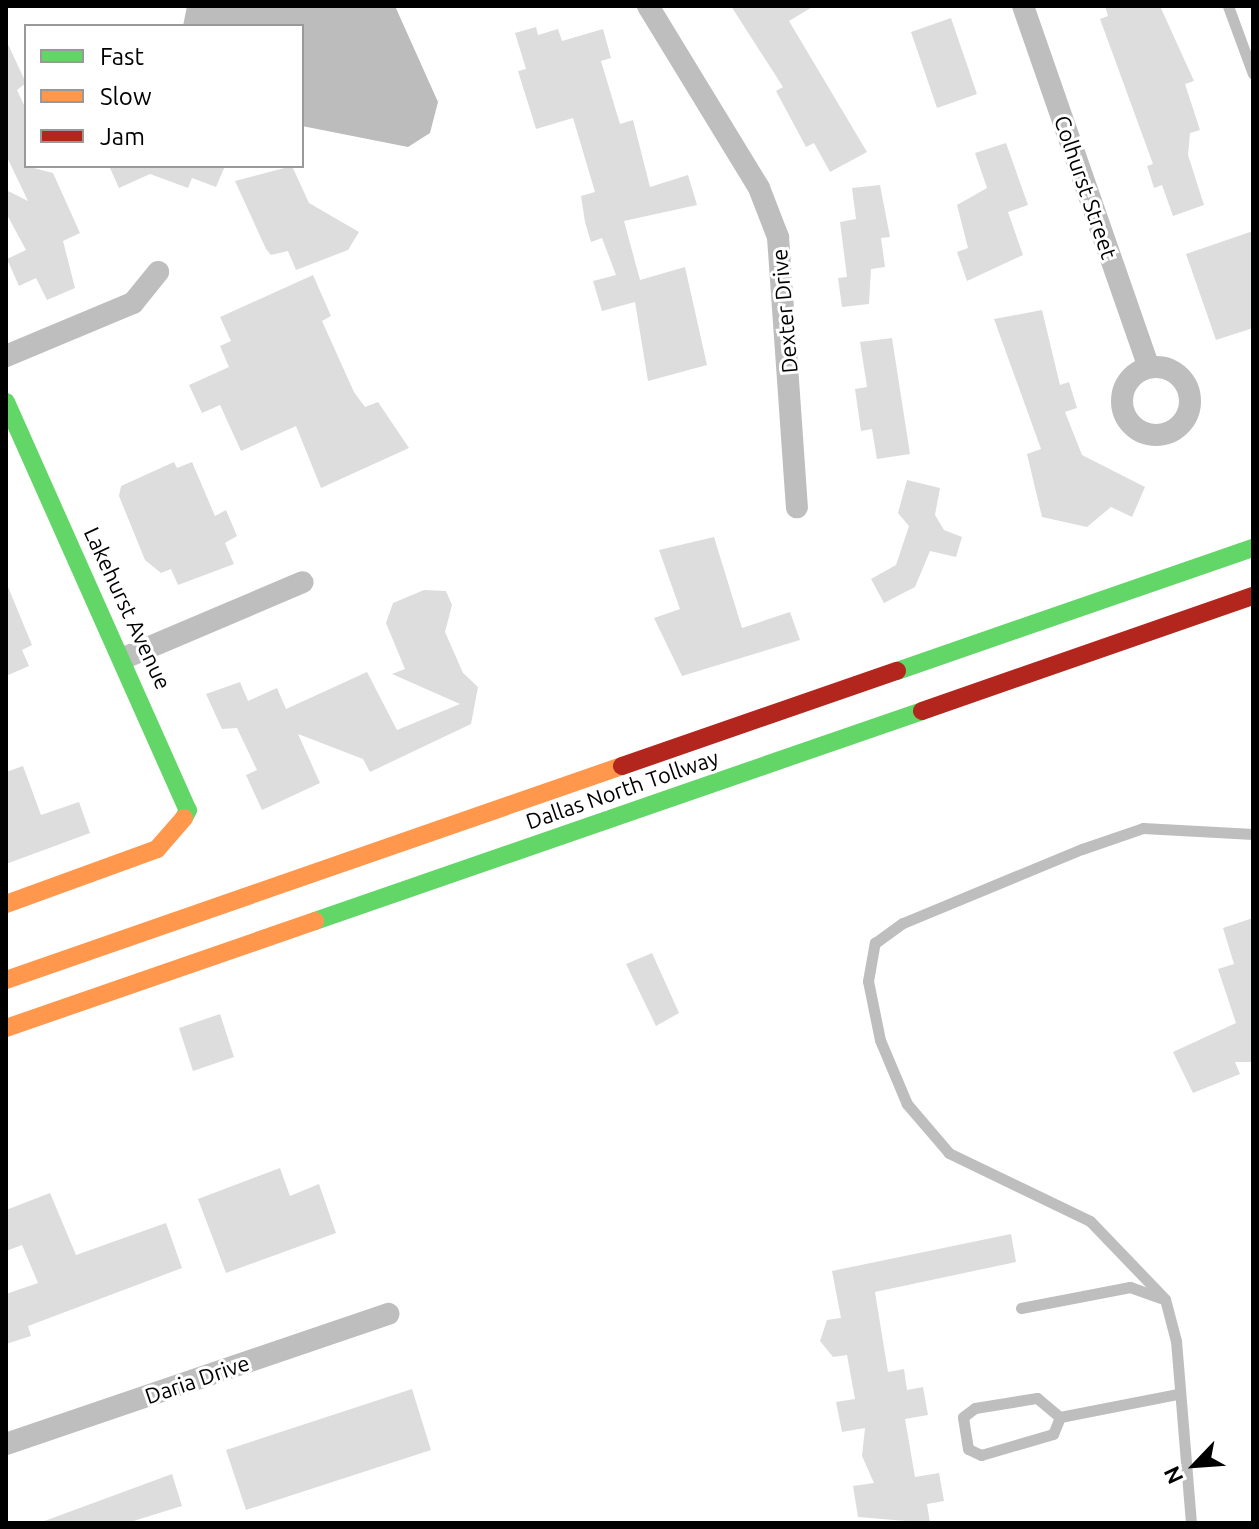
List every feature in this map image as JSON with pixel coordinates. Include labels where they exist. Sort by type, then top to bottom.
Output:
[{"type":"main road","name":"Lakehurst Avenue","points":[[6,402],[124,658],[188,810],[174,836],[6,904]]},
{"type":"main road","name":"Dallas North Tollway","points":[[6,980],[1253,548]]},
{"type":"main road","name":"Dallas North Tollway","points":[[6,1028],[1253,596]]},
{"type":"street","name":"Dexter Drive","points":[[648,6],[759,188],[778,237],[797,507]]},
{"type":"street","name":"Colhurst Street","points":[[1023,6],[1149,367]]},
{"type":"street","points":[[6,356],[133,303],[158,272]]},
{"type":"street","points":[[124,658],[303,582]]},
{"type":"street","name":"Daria Drive","points":[[6,1444],[388,1314]]},
{"type":"lane","points":[[1228,6],[1253,74]]},
{"type":"lane","points":[[1191,1523],[1177,1394],[1176,1341],[1165,1299],[1090,1221],[949,1153],[907,1104],[880,1040],[868,981],[875,943],[903,923],[1082,849],[1143,828],[1253,834]]},
{"type":"lane","points":[[1021,1308],[1130,1287],[1165,1299]]},
{"type":"lane","points":[[1060,1417],[1037,1398],[975,1408],[963,1417],[961,1434],[968,1449],[981,1455],[1041,1441],[1060,1417],[1177,1394]]},
{"type":"shaded area","points":[[187,6],[395,6],[438,102],[430,133],[408,147],[304,126],[304,24],[183,24]]},
{"type":"building","points":[[731,6],[814,6],[789,21],[867,152],[830,172],[814,143],[806,147],[776,91],[783,87]]},
{"type":"building","points":[[1105,6],[1160,6],[1194,81],[1185,84],[1200,130],[1190,133],[1188,155],[1204,205],[1173,216],[1162,185],[1154,188],[1147,166],[1153,164],[1100,19],[1108,16]]},
{"type":"building","points":[[951,18],[977,94],[937,108],[911,32]]},
{"type":"building","points":[[536,27],[538,35],[558,29],[562,41],[603,29],[611,58],[601,61],[620,124],[633,120],[650,187],[688,175],[697,205],[624,221],[640,280],[685,267],[707,365],[648,381],[635,302],[602,311],[593,281],[616,275],[602,238],[591,242],[585,222],[581,196],[595,192],[573,118],[536,129],[518,71],[526,69],[515,33]]},
{"type":"building","points":[[6,40],[24,79],[24,85],[17,90],[24,105],[24,168],[53,173],[80,233],[63,241],[75,288],[47,300],[36,278],[19,286],[7,259],[26,250],[6,213],[6,190],[28,201],[6,155]]},
{"type":"building","points":[[1006,143],[1028,205],[1008,212],[1023,255],[967,281],[957,252],[968,248],[957,205],[987,188],[975,153]]},
{"type":"building","points":[[110,168],[224,168],[216,187],[192,178],[188,188],[150,174],[119,188]]},
{"type":"building","points":[[293,168],[309,203],[359,232],[348,250],[296,270],[288,251],[271,255],[266,249],[235,181]]},
{"type":"building","points":[[880,185],[890,237],[881,238],[885,267],[871,269],[869,304],[842,307],[838,278],[847,277],[840,222],[856,219],[852,188]]},
{"type":"building","points":[[1253,231],[1253,328],[1216,340],[1186,254]]},
{"type":"building","points":[[313,275],[331,316],[322,321],[354,392],[365,407],[378,402],[409,448],[321,488],[296,426],[241,451],[220,405],[202,413],[189,385],[229,367],[220,346],[231,341],[220,317]]},
{"type":"building","points":[[1042,310],[1060,385],[1069,382],[1077,408],[1065,412],[1082,455],[1145,487],[1132,517],[1111,507],[1087,527],[1042,517],[1027,454],[1041,449],[994,319]]},
{"type":"building","points":[[892,338],[910,454],[877,459],[872,429],[861,431],[855,389],[867,387],[860,342]]},
{"type":"building","points":[[174,462],[177,468],[192,462],[215,516],[226,510],[237,536],[225,543],[234,564],[178,585],[171,569],[161,573],[145,560],[119,496],[121,486]]},
{"type":"building","points":[[907,480],[940,488],[935,515],[944,530],[962,537],[956,557],[930,551],[915,587],[884,603],[871,579],[896,565],[909,526],[898,513]]},
{"type":"building","points":[[714,537],[742,628],[790,612],[800,640],[682,676],[654,618],[680,609],[659,550]]},
{"type":"building","points":[[6,582],[32,645],[22,650],[29,666],[6,676]]},
{"type":"building","points":[[424,590],[446,591],[452,605],[445,632],[463,673],[478,687],[471,724],[370,772],[363,759],[298,734],[320,783],[262,810],[246,775],[257,770],[237,728],[222,729],[206,694],[240,682],[248,701],[277,688],[286,709],[367,672],[397,730],[460,704],[392,674],[405,669],[386,623],[393,603]]},
{"type":"building","points":[[23,766],[41,815],[79,802],[90,833],[6,864],[6,772]]},
{"type":"building","points":[[1253,918],[1253,1062],[1235,1062],[1240,1074],[1193,1093],[1173,1052],[1236,1023],[1218,969],[1234,964],[1223,928]]},
{"type":"building","points":[[652,953],[679,1013],[656,1026],[626,964]]},
{"type":"building","points":[[220,1014],[234,1057],[193,1071],[179,1028]]},
{"type":"building","points":[[280,1168],[290,1196],[319,1184],[336,1233],[226,1273],[198,1199]]},
{"type":"building","points":[[50,1193],[76,1255],[166,1223],[182,1268],[28,1326],[31,1336],[6,1344],[6,1294],[38,1283],[22,1245],[6,1251],[6,1210]]},
{"type":"building","points":[[1011,1234],[1016,1262],[875,1292],[888,1372],[904,1369],[907,1390],[923,1387],[928,1415],[905,1419],[915,1477],[939,1473],[944,1501],[927,1504],[930,1523],[858,1517],[853,1486],[874,1483],[862,1456],[865,1428],[842,1432],[836,1402],[855,1399],[847,1355],[833,1357],[820,1341],[827,1320],[841,1318],[832,1271]]},
{"type":"building","points":[[412,1389],[431,1450],[246,1510],[226,1450]]},
{"type":"building","points":[[172,1474],[182,1506],[127,1523],[39,1523]]},
{"type":"traffic: fast","points":[[6,402],[188,810],[184,818]]},
{"type":"traffic: fast","points":[[897,671],[1253,548]]},
{"type":"traffic: fast","points":[[315,921],[922,711]]},
{"type":"traffic: slow","points":[[6,980],[622,766]]},
{"type":"traffic: slow","points":[[6,904],[157,849],[184,818]]},
{"type":"traffic: slow","points":[[6,1028],[315,921]]},
{"type":"traffic: jam","points":[[922,711],[1253,596]]},
{"type":"traffic: jam","points":[[622,766],[897,671]]}]
